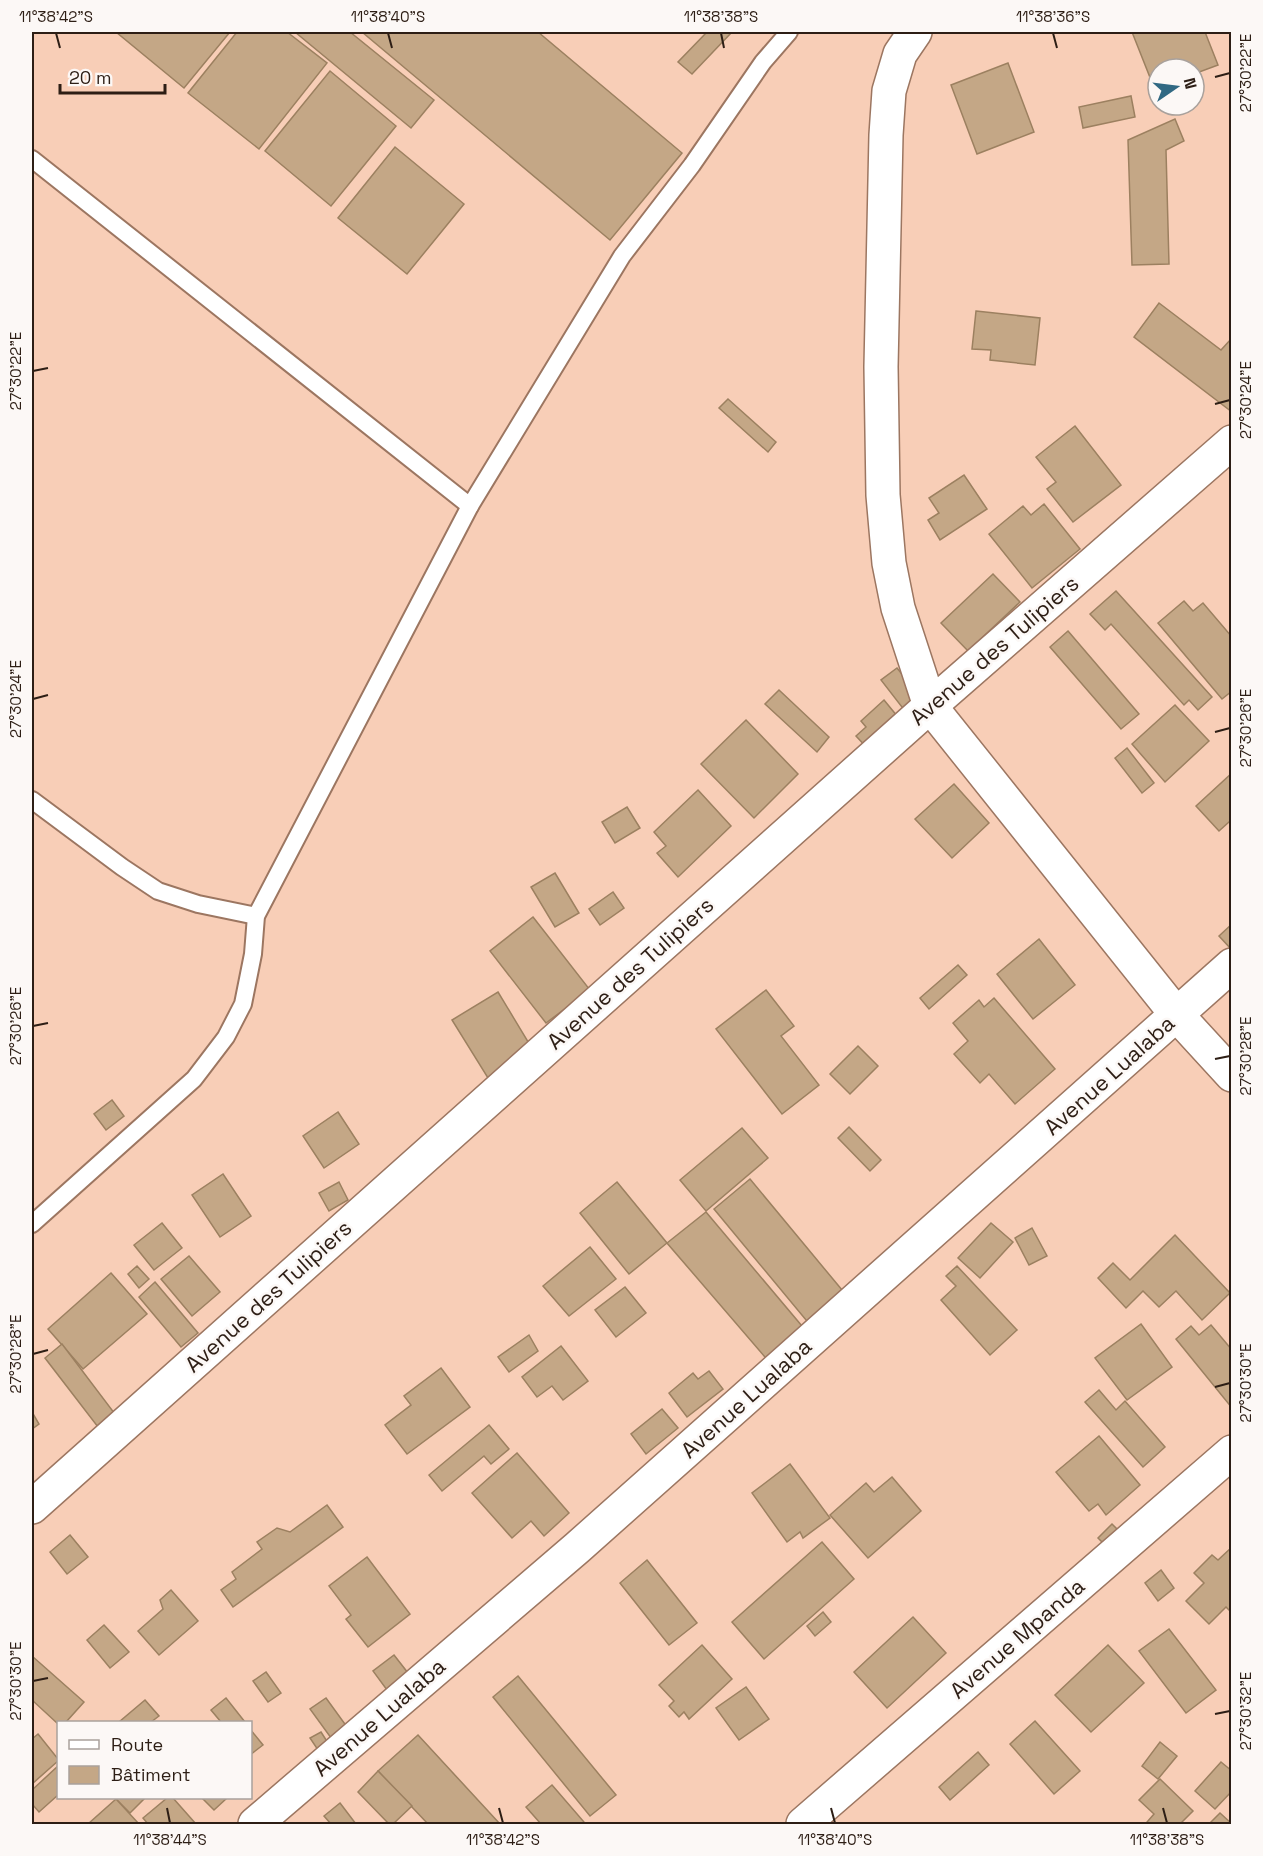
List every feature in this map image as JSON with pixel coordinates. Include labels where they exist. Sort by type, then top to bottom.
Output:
[{"type":"street","points":[[915,32],[900,54],[890,91],[885,135],[881,367],[882,495],[889,563],[898,609],[930,706],[1177,1015],[1232,1075]]},
{"type":"street","name":"Avenue des Tulipiers","points":[[32,1507],[930,706],[1232,441]]},
{"type":"street","name":"Avenue Lualaba","points":[[255,1824],[577,1548],[1232,965]]},
{"type":"street","name":"Avenue Mpanda","points":[[803,1824],[1232,1452]]},
{"type":"lane","points":[[32,1224],[194,1079],[226,1037],[243,1004],[253,954],[256,916],[470,506],[622,256],[692,165],[763,62],[789,32]]},
{"type":"lane","points":[[32,159],[470,506]]},
{"type":"lane","points":[[32,800],[158,891],[198,904],[256,916]]},
{"type":"building","points":[[116,32],[230,32],[184,88]]},
{"type":"building","points":[[237,32],[287,32],[327,63],[259,149],[188,93]]},
{"type":"building","points":[[295,32],[350,32],[434,100],[411,128]]},
{"type":"building","points":[[362,32],[538,32],[682,153],[610,240]]},
{"type":"building","points":[[707,32],[732,32],[692,74],[678,62]]},
{"type":"building","points":[[1132,32],[1205,32],[1218,65],[1206,70],[1206,57],[1146,57],[1146,67]]},
{"type":"building","points":[[1008,63],[1034,132],[977,154],[951,85]]},
{"type":"building","points":[[330,71],[396,126],[331,206],[265,151]]},
{"type":"building","points":[[1131,96],[1135,117],[1083,128],[1079,107]]},
{"type":"building","points":[[1175,119],[1184,141],[1166,150],[1169,264],[1132,265],[1128,140]]},
{"type":"building","points":[[395,147],[464,204],[407,274],[338,218]]},
{"type":"building","points":[[1159,303],[1221,350],[1232,338],[1232,412],[1134,337]]},
{"type":"building","points":[[976,311],[1040,318],[1035,365],[990,360],[991,350],[972,349]]},
{"type":"building","points":[[728,399],[776,442],[768,452],[719,408]]},
{"type":"building","points":[[1075,426],[1121,485],[1073,522],[1047,489],[1056,482],[1036,457]]},
{"type":"building","points":[[964,475],[987,509],[940,540],[928,520],[939,513],[929,498]]},
{"type":"building","points":[[1044,504],[1080,549],[1032,588],[989,534],[1023,506],[1031,515]]},
{"type":"building","points":[[993,574],[1020,602],[968,651],[941,623]]},
{"type":"building","points":[[1116,591],[1212,697],[1198,710],[1189,700],[1184,705],[1111,624],[1105,630],[1090,614]]},
{"type":"building","points":[[1184,601],[1193,611],[1203,603],[1232,637],[1232,691],[1222,699],[1158,623]]},
{"type":"building","points":[[1068,631],[1139,714],[1121,729],[1050,647]]},
{"type":"building","points":[[897,668],[921,698],[905,711],[881,680]]},
{"type":"building","points":[[779,690],[829,737],[817,752],[765,704]]},
{"type":"building","points":[[884,700],[902,722],[870,751],[856,736],[866,727],[861,721]]},
{"type":"building","points":[[1175,705],[1209,741],[1165,782],[1132,744]]},
{"type":"building","points":[[746,720],[798,774],[754,818],[701,764]]},
{"type":"building","points":[[1127,748],[1154,783],[1142,793],[1115,758]]},
{"type":"building","points":[[1232,773],[1232,825],[1229,822],[1219,831],[1196,806]]},
{"type":"building","points":[[954,784],[989,823],[952,858],[915,819]]},
{"type":"building","points":[[698,790],[731,826],[678,877],[657,853],[666,846],[654,832]]},
{"type":"building","points":[[627,807],[640,828],[615,843],[602,822]]},
{"type":"building","points":[[555,873],[579,913],[555,927],[531,887]]},
{"type":"building","points":[[613,892],[624,908],[600,925],[589,909]]},
{"type":"building","points":[[533,917],[590,990],[546,1023],[490,951]]},
{"type":"building","points":[[1232,924],[1232,950],[1219,936]]},
{"type":"building","points":[[1039,939],[1075,985],[1033,1019],[997,974]]},
{"type":"building","points":[[958,965],[967,975],[929,1009],[920,998]]},
{"type":"building","points":[[766,990],[794,1026],[781,1036],[819,1085],[782,1114],[716,1029]]},
{"type":"building","points":[[498,992],[533,1050],[488,1078],[452,1020]]},
{"type":"building","points":[[994,998],[1055,1069],[1015,1104],[989,1074],[980,1083],[954,1054],[968,1041],[953,1023],[979,1000],[984,1007]]},
{"type":"building","points":[[858,1046],[878,1066],[850,1094],[830,1074]]},
{"type":"building","points":[[112,1100],[124,1116],[106,1130],[94,1114]]},
{"type":"building","points":[[338,1112],[359,1144],[324,1168],[303,1136]]},
{"type":"building","points":[[849,1127],[881,1160],[870,1171],[838,1138]]},
{"type":"building","points":[[742,1128],[768,1158],[706,1211],[680,1180]]},
{"type":"building","points":[[223,1174],[251,1216],[220,1237],[192,1195]]},
{"type":"building","points":[[750,1179],[847,1296],[811,1326],[714,1209]]},
{"type":"building","points":[[339,1182],[348,1200],[329,1211],[319,1193]]},
{"type":"building","points":[[617,1182],[667,1243],[629,1274],[580,1213]]},
{"type":"building","points":[[706,1212],[807,1332],[771,1364],[667,1243]]},
{"type":"building","points":[[162,1223],[182,1248],[154,1270],[134,1245]]},
{"type":"building","points":[[991,1223],[1013,1242],[980,1278],[958,1258]]},
{"type":"building","points":[[1032,1228],[1047,1256],[1029,1265],[1015,1238]]},
{"type":"building","points":[[1175,1235],[1230,1293],[1202,1320],[1176,1291],[1159,1307],[1143,1291],[1126,1308],[1098,1278],[1113,1263],[1130,1280]]},
{"type":"building","points":[[590,1247],[616,1279],[569,1316],[543,1286]]},
{"type":"building","points":[[189,1256],[220,1292],[192,1316],[161,1279]]},
{"type":"building","points":[[137,1266],[149,1279],[139,1288],[128,1274]]},
{"type":"building","points":[[957,1266],[1017,1330],[990,1355],[941,1300],[956,1286],[946,1276]]},
{"type":"building","points":[[111,1273],[147,1314],[83,1369],[48,1329]]},
{"type":"building","points":[[155,1282],[198,1333],[181,1347],[139,1297]]},
{"type":"building","points":[[625,1287],[646,1313],[616,1337],[595,1310]]},
{"type":"building","points":[[1141,1324],[1172,1367],[1127,1400],[1095,1358]]},
{"type":"building","points":[[1211,1325],[1232,1350],[1232,1408],[1176,1339],[1191,1326],[1199,1335]]},
{"type":"building","points":[[529,1335],[538,1351],[509,1372],[498,1357]]},
{"type":"building","points":[[62,1344],[115,1414],[98,1427],[45,1358]]},
{"type":"building","points":[[561,1346],[588,1381],[563,1400],[552,1386],[537,1397],[522,1377]]},
{"type":"building","points":[[441,1368],[470,1407],[407,1454],[385,1425],[411,1405],[404,1396]]},
{"type":"building","points":[[709,1371],[723,1389],[687,1417],[669,1393],[693,1373],[698,1379]]},
{"type":"building","points":[[1099,1390],[1116,1410],[1125,1401],[1165,1447],[1143,1467],[1085,1402]]},
{"type":"building","points":[[662,1409],[678,1428],[646,1454],[631,1434]]},
{"type":"building","points":[[32,1412],[39,1424],[32,1429]]},
{"type":"building","points":[[489,1425],[509,1449],[491,1464],[484,1456],[442,1491],[429,1475]]},
{"type":"building","points":[[1099,1436],[1140,1485],[1106,1515],[1098,1504],[1089,1511],[1056,1472]]},
{"type":"building","points":[[517,1453],[569,1513],[544,1536],[531,1521],[512,1538],[472,1493]]},
{"type":"building","points":[[790,1464],[830,1518],[803,1538],[800,1532],[787,1542],[752,1493]]},
{"type":"building","points":[[892,1477],[921,1511],[868,1558],[830,1515],[866,1483],[874,1492]]},
{"type":"building","points":[[327,1505],[343,1527],[233,1607],[221,1590],[236,1579],[232,1572],[262,1549],[257,1542],[277,1528],[290,1532]]},
{"type":"building","points":[[1112,1524],[1127,1539],[1113,1553],[1098,1538]]},
{"type":"building","points":[[70,1535],[88,1557],[67,1574],[50,1552]]},
{"type":"building","points":[[822,1542],[854,1579],[764,1659],[732,1622]]},
{"type":"building","points":[[1231,1548],[1232,1613],[1226,1607],[1209,1624],[1186,1601],[1204,1583],[1194,1573],[1212,1555],[1218,1560]]},
{"type":"building","points":[[367,1557],[410,1614],[368,1647],[346,1619],[351,1615],[329,1586]]},
{"type":"building","points":[[647,1560],[697,1623],[669,1645],[620,1583]]},
{"type":"building","points":[[1161,1570],[1174,1588],[1158,1601],[1145,1583]]},
{"type":"building","points":[[171,1590],[198,1621],[159,1655],[138,1631],[163,1609],[160,1600]]},
{"type":"building","points":[[823,1612],[831,1622],[815,1636],[807,1626]]},
{"type":"building","points":[[913,1617],[946,1653],[887,1708],[854,1672]]},
{"type":"building","points":[[104,1625],[129,1652],[110,1668],[87,1640]]},
{"type":"building","points":[[1169,1629],[1216,1690],[1186,1713],[1139,1651]]},
{"type":"building","points":[[702,1645],[732,1679],[689,1719],[684,1712],[679,1717],[669,1706],[674,1701],[659,1685]]},
{"type":"building","points":[[1108,1645],[1144,1683],[1091,1732],[1055,1695]]},
{"type":"building","points":[[394,1655],[408,1673],[387,1690],[373,1671]]},
{"type":"building","points":[[32,1656],[84,1702],[67,1721],[57,1721],[57,1723],[32,1700]]},
{"type":"building","points":[[266,1672],[281,1693],[268,1702],[253,1681]]},
{"type":"building","points":[[518,1676],[616,1795],[590,1816],[493,1697]]},
{"type":"building","points":[[746,1687],[769,1719],[739,1740],[716,1708]]},
{"type":"building","points":[[226,1698],[244,1721],[220,1721],[211,1710]]},
{"type":"building","points":[[326,1698],[350,1731],[334,1742],[310,1709]]},
{"type":"building","points":[[145,1700],[159,1716],[152,1721],[120,1721]]},
{"type":"building","points":[[1035,1721],[1080,1771],[1054,1794],[1010,1744]]},
{"type":"building","points":[[252,1731],[263,1745],[252,1753]]},
{"type":"building","points":[[321,1732],[330,1746],[320,1753],[310,1738]]},
{"type":"building","points":[[38,1734],[57,1758],[57,1762],[32,1784],[32,1739]]},
{"type":"building","points":[[418,1735],[500,1824],[428,1824],[378,1771]]},
{"type":"building","points":[[1160,1742],[1177,1756],[1158,1779],[1142,1766]]},
{"type":"building","points":[[978,1752],[989,1765],[950,1800],[939,1787]]},
{"type":"building","points":[[1221,1762],[1232,1771],[1232,1791],[1215,1809],[1195,1791]]},
{"type":"building","points":[[57,1767],[57,1796],[39,1812],[32,1804],[32,1790]]},
{"type":"building","points":[[378,1771],[412,1806],[393,1824],[389,1824],[358,1792]]},
{"type":"building","points":[[1160,1779],[1193,1811],[1180,1824],[1150,1824],[1147,1822],[1154,1814],[1139,1800]]},
{"type":"building","points":[[552,1785],[584,1822],[581,1824],[541,1824],[526,1807]]},
{"type":"building","points":[[116,1799],[144,1799],[130,1813]]},
{"type":"building","points":[[116,1799],[139,1824],[88,1824]]},
{"type":"building","points":[[166,1799],[174,1799],[196,1824],[148,1824],[143,1818]]},
{"type":"building","points":[[203,1799],[226,1799],[214,1810]]},
{"type":"building","points":[[340,1803],[356,1824],[331,1824],[324,1816]]},
{"type":"building","points":[[1220,1813],[1232,1824],[1209,1824]]}]
